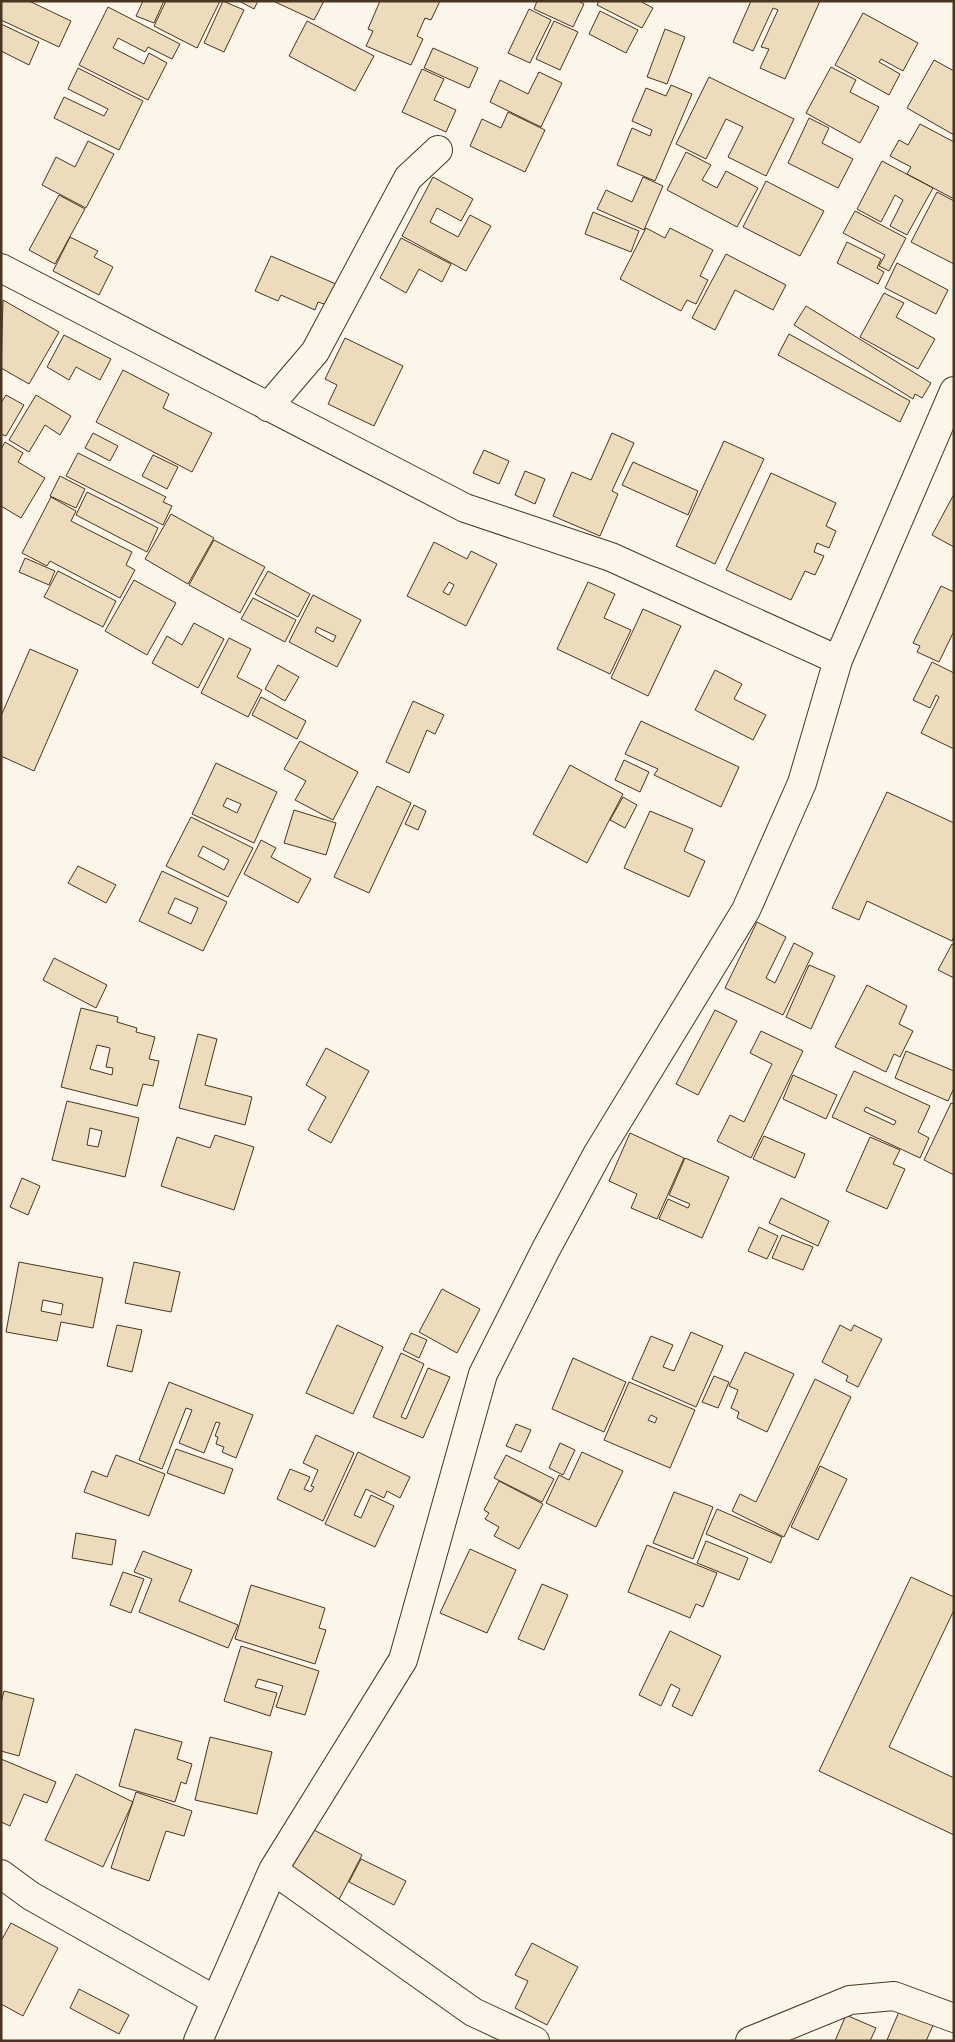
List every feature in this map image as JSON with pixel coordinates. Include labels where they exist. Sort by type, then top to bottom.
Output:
[{"type":"street","points":[[268,407],[315,352],[408,178],[438,150]]},
{"type":"street","points":[[1,268],[465,508],[611,557],[838,660]]},
{"type":"street","points":[[198,2041],[273,1870],[403,1660],[483,1374],[546,1249],[598,1153],[746,910],[802,783],[838,660],[954,390]]},
{"type":"street","points":[[273,1870],[473,2012],[535,2041]]},
{"type":"street","points":[[1,1874],[31,1896],[215,2000]]},
{"type":"street","points":[[750,2041],[850,2000],[894,1996],[954,2018]]},
{"type":"building","points":[[1,1],[29,1],[71,21],[59,47],[1,20]]},
{"type":"building","points":[[143,1],[164,1],[154,23],[136,16]]},
{"type":"building","points":[[166,1],[220,1],[197,48],[154,26]]},
{"type":"building","points":[[223,1],[244,10],[224,52],[204,43]]},
{"type":"building","points":[[239,1],[258,1],[254,9]]},
{"type":"building","points":[[273,1],[324,1],[314,20]]},
{"type":"building","points":[[380,1],[440,1],[431,20],[425,18],[417,36],[423,39],[411,65],[366,46],[373,31],[368,29]]},
{"type":"building","points":[[537,1],[578,1],[584,4],[573,27],[534,9]]},
{"type":"building","points":[[599,1],[640,1],[653,8],[642,28],[597,5]]},
{"type":"building","points":[[751,1],[820,1],[785,79],[760,68],[769,49],[761,47],[778,10],[773,8],[753,51],[733,42]]},
{"type":"building","points":[[108,7],[180,44],[172,59],[148,47],[145,52],[118,38],[113,48],[144,64],[149,53],[167,63],[148,100],[79,65]]},
{"type":"building","points":[[529,9],[551,20],[530,63],[508,53]]},
{"type":"building","points":[[600,11],[638,30],[626,53],[589,34]]},
{"type":"building","points":[[863,13],[918,43],[903,71],[881,59],[879,62],[900,74],[889,95],[835,65]]},
{"type":"building","points":[[307,21],[374,56],[355,91],[289,56]]},
{"type":"building","points":[[554,21],[578,32],[560,70],[536,59]]},
{"type":"building","points":[[1,24],[39,42],[29,65],[1,51]]},
{"type":"building","points":[[665,29],[685,37],[667,84],[647,77]]},
{"type":"building","points":[[433,48],[478,68],[469,88],[424,68]]},
{"type":"building","points":[[934,60],[954,71],[954,135],[907,108]]},
{"type":"building","points":[[831,67],[856,80],[850,92],[879,107],[860,143],[806,113]]},
{"type":"building","points":[[78,68],[143,101],[119,150],[54,118],[64,97],[104,116],[108,109],[68,89]]},
{"type":"building","points":[[422,69],[444,79],[434,100],[456,110],[446,132],[402,112]]},
{"type":"building","points":[[539,72],[562,83],[541,127],[490,102],[500,80],[528,94]]},
{"type":"building","points":[[709,77],[794,119],[766,176],[728,157],[743,127],[726,119],[706,159],[676,144]]},
{"type":"building","points":[[671,85],[692,94],[655,181],[617,165],[632,128],[650,136],[652,130],[632,121],[646,88],[666,96]]},
{"type":"building","points":[[508,112],[545,130],[525,172],[470,146],[482,119],[501,128]]},
{"type":"building","points":[[809,118],[829,128],[822,143],[853,159],[838,188],[788,163]]},
{"type":"building","points":[[920,124],[954,142],[954,199],[907,174],[911,167],[890,156],[899,140],[908,145]]},
{"type":"building","points":[[88,141],[114,154],[86,208],[42,185],[56,157],[75,167]]},
{"type":"building","points":[[686,152],[711,165],[702,180],[717,188],[726,171],[758,188],[737,227],[667,190]]},
{"type":"building","points":[[882,161],[933,188],[907,235],[890,226],[903,200],[895,195],[881,222],[857,209]]},
{"type":"building","points":[[433,177],[473,199],[461,221],[437,208],[430,222],[458,237],[470,215],[491,226],[466,271],[402,236]]},
{"type":"building","points":[[643,177],[663,186],[644,230],[597,209],[606,190],[632,202]]},
{"type":"building","points":[[766,181],[824,211],[800,256],[743,227]]},
{"type":"building","points":[[937,192],[954,201],[954,264],[911,242]]},
{"type":"building","points":[[59,195],[85,209],[55,264],[29,250]]},
{"type":"building","points":[[855,211],[906,238],[889,271],[879,266],[885,255],[843,233]]},
{"type":"building","points":[[593,212],[639,231],[631,252],[585,234]]},
{"type":"building","points":[[646,228],[665,238],[670,228],[713,250],[700,276],[708,280],[696,304],[687,300],[681,311],[620,279]]},
{"type":"building","points":[[70,237],[98,251],[94,257],[113,267],[99,295],[53,271]]},
{"type":"building","points":[[401,238],[451,264],[442,282],[419,269],[406,293],[380,278]]},
{"type":"building","points":[[847,242],[881,259],[877,268],[884,272],[878,284],[837,263]]},
{"type":"building","points":[[726,254],[786,285],[773,310],[735,290],[715,330],[692,318]]},
{"type":"building","points":[[271,256],[336,284],[327,305],[318,302],[315,310],[281,295],[278,301],[255,291]]},
{"type":"building","points":[[897,263],[948,290],[936,314],[885,288]]},
{"type":"building","points":[[884,293],[904,303],[896,317],[935,339],[918,369],[860,337]]},
{"type":"building","points":[[3,300],[59,332],[29,384],[1,368]]},
{"type":"building","points":[[806,306],[931,383],[922,398],[915,394],[913,399],[794,325]]},
{"type":"building","points":[[789,334],[910,401],[900,422],[778,355]]},
{"type":"building","points":[[64,335],[111,359],[100,380],[76,367],[69,380],[47,367]]},
{"type":"building","points":[[345,338],[403,366],[374,426],[328,404],[337,385],[325,379]]},
{"type":"building","points":[[123,370],[169,394],[163,408],[212,433],[192,472],[96,422]]},
{"type":"building","points":[[6,395],[24,405],[6,436],[1,434],[1,403]]},
{"type":"building","points":[[36,395],[71,416],[60,435],[45,425],[29,452],[9,440]]},
{"type":"building","points":[[93,433],[118,446],[110,461],[85,448]]},
{"type":"building","points":[[612,433],[634,443],[612,491],[618,494],[600,536],[553,516],[572,472],[591,480]]},
{"type":"building","points":[[724,441],[764,459],[715,564],[676,546]]},
{"type":"building","points":[[5,442],[23,453],[18,462],[45,478],[21,518],[1,506],[1,449]]},
{"type":"building","points":[[484,450],[509,461],[499,484],[473,473]]},
{"type":"building","points":[[78,453],[166,497],[163,502],[172,506],[163,525],[66,476]]},
{"type":"building","points":[[153,455],[178,467],[167,489],[142,476]]},
{"type":"building","points":[[633,462],[698,491],[688,515],[622,485]]},
{"type":"building","points":[[525,471],[545,479],[535,504],[515,495]]},
{"type":"building","points":[[771,473],[836,503],[826,526],[836,531],[829,548],[817,543],[814,552],[824,556],[815,575],[805,571],[791,600],[726,570]]},
{"type":"building","points":[[60,476],[85,489],[76,508],[50,496]]},
{"type":"building","points":[[87,492],[158,528],[147,552],[76,515]]},
{"type":"building","points":[[954,494],[954,547],[932,535]]},
{"type":"building","points":[[51,497],[76,511],[71,521],[132,552],[126,565],[135,570],[120,598],[50,561],[47,566],[22,553]]},
{"type":"building","points":[[171,514],[214,538],[188,584],[145,559]]},
{"type":"building","points":[[214,540],[265,567],[240,613],[189,585]]},
{"type":"building","points":[[434,542],[467,559],[471,551],[497,564],[466,626],[407,596]],"holes":[[[449,582],[454,585],[449,595],[443,592]]]},
{"type":"building","points":[[25,558],[55,571],[49,585],[19,572]]},
{"type":"building","points":[[58,571],[116,601],[103,627],[44,597]]},
{"type":"building","points":[[268,571],[310,594],[298,617],[255,594]]},
{"type":"building","points":[[134,580],[176,603],[147,655],[105,631]]},
{"type":"building","points":[[588,582],[615,594],[604,618],[631,630],[610,674],[557,649]]},
{"type":"building","points":[[941,586],[954,592],[954,631],[939,662],[917,652],[920,646],[913,643]]},
{"type":"building","points":[[313,595],[361,620],[337,667],[289,642]],"holes":[[[317,627],[336,636],[333,642],[315,632]]]},
{"type":"building","points":[[253,598],[296,620],[285,642],[241,619]]},
{"type":"building","points":[[643,609],[681,626],[648,696],[611,678]]},
{"type":"building","points":[[194,623],[224,639],[198,688],[152,663],[167,636],[182,645]]},
{"type":"building","points":[[229,638],[251,649],[237,677],[262,690],[248,717],[201,693]]},
{"type":"building","points":[[30,649],[78,670],[34,771],[1,756],[1,716]]},
{"type":"building","points":[[932,662],[954,673],[954,749],[921,733],[939,697],[936,695],[930,708],[913,700]]},
{"type":"building","points":[[278,665],[299,677],[285,701],[265,689]]},
{"type":"building","points":[[715,670],[742,684],[734,699],[766,715],[753,740],[695,710]]},
{"type":"building","points":[[261,697],[306,721],[297,739],[252,715]]},
{"type":"building","points":[[413,701],[444,715],[435,734],[427,730],[409,773],[386,762]]},
{"type":"building","points":[[641,721],[739,767],[721,807],[654,775],[658,769],[625,754]]},
{"type":"building","points":[[300,741],[358,772],[333,820],[295,800],[306,781],[284,769]]},
{"type":"building","points":[[624,760],[649,772],[640,792],[615,780]]},
{"type":"building","points":[[216,763],[277,792],[254,843],[192,814]],"holes":[[[227,798],[241,804],[237,813],[223,806]]]},
{"type":"building","points":[[570,765],[623,794],[587,863],[533,834]]},
{"type":"building","points":[[377,786],[411,803],[369,893],[334,877]]},
{"type":"building","points":[[887,792],[954,823],[954,936],[952,941],[867,901],[859,920],[832,908]]},
{"type":"building","points":[[623,797],[637,805],[625,828],[610,820]]},
{"type":"building","points":[[414,805],[426,811],[418,830],[405,824]]},
{"type":"building","points":[[294,810],[336,823],[326,855],[284,843]]},
{"type":"building","points":[[650,811],[693,829],[684,851],[705,861],[689,897],[624,868]]},
{"type":"building","points":[[191,817],[253,848],[228,897],[166,866]],"holes":[[[203,846],[229,860],[224,870],[198,856]]]},
{"type":"building","points":[[261,840],[276,848],[271,857],[311,879],[298,903],[244,874]]},
{"type":"building","points":[[78,866],[116,885],[106,903],[68,883]]},
{"type":"building","points":[[162,871],[227,902],[203,951],[139,921]],"holes":[[[175,898],[198,908],[191,924],[168,913]]]},
{"type":"building","points":[[757,922],[786,937],[766,978],[775,983],[794,943],[813,953],[783,1015],[725,988]]},
{"type":"building","points":[[952,944],[954,945],[954,978],[938,970]]},
{"type":"building","points":[[54,958],[107,985],[96,1008],[43,980]]},
{"type":"building","points":[[809,965],[835,976],[811,1029],[786,1017]]},
{"type":"building","points":[[867,985],[907,1006],[899,1024],[913,1031],[900,1057],[894,1054],[886,1072],[835,1047]]},
{"type":"building","points":[[81,1008],[118,1017],[117,1022],[137,1028],[136,1032],[155,1037],[149,1059],[159,1061],[153,1086],[143,1084],[137,1106],[61,1087]],"holes":[[[97,1045],[110,1048],[106,1067],[113,1068],[112,1075],[90,1069]]]},
{"type":"building","points":[[715,1010],[737,1021],[698,1095],[676,1084]]},
{"type":"building","points":[[761,1031],[803,1051],[751,1158],[717,1141],[730,1115],[744,1122],[772,1064],[750,1053]]},
{"type":"building","points":[[198,1034],[217,1039],[205,1085],[252,1097],[245,1125],[179,1108]]},
{"type":"building","points":[[326,1048],[369,1071],[331,1143],[308,1130],[326,1097],[306,1085]]},
{"type":"building","points":[[906,1051],[954,1071],[954,1088],[948,1101],[895,1078]]},
{"type":"building","points":[[854,1071],[930,1106],[918,1132],[929,1138],[920,1158],[832,1117]],"holes":[[[866,1107],[896,1121],[894,1125],[864,1111]]]},
{"type":"building","points":[[793,1075],[837,1095],[826,1119],[783,1099]]},
{"type":"building","points":[[67,1101],[139,1118],[125,1177],[52,1160]],"holes":[[[90,1128],[102,1131],[98,1147],[87,1145]]]},
{"type":"building","points":[[951,1103],[954,1104],[954,1175],[924,1160]]},
{"type":"building","points":[[630,1133],[684,1158],[657,1219],[631,1208],[637,1194],[609,1181]]},
{"type":"building","points":[[215,1135],[254,1147],[234,1210],[161,1186],[177,1137],[210,1148]]},
{"type":"building","points":[[764,1136],[805,1154],[795,1178],[753,1159]]},
{"type":"building","points":[[870,1137],[900,1150],[893,1164],[905,1169],[887,1209],[846,1191]]},
{"type":"building","points":[[685,1158],[729,1177],[702,1238],[659,1219],[668,1199],[688,1208],[690,1204],[669,1195]]},
{"type":"building","points":[[22,1178],[40,1186],[28,1215],[10,1207]]},
{"type":"building","points":[[781,1198],[829,1221],[818,1246],[769,1223]]},
{"type":"building","points":[[759,1227],[778,1236],[767,1259],[748,1251]]},
{"type":"building","points":[[782,1235],[813,1247],[803,1270],[772,1258]]},
{"type":"building","points":[[19,1262],[103,1278],[93,1328],[61,1322],[57,1341],[6,1332]],"holes":[[[43,1300],[63,1304],[61,1315],[41,1311]]]},
{"type":"building","points":[[134,1262],[180,1272],[171,1312],[125,1303]]},
{"type":"building","points":[[442,1289],[480,1309],[457,1353],[419,1332]]},
{"type":"building","points":[[117,1325],[142,1330],[132,1372],[107,1366]]},
{"type":"building","points":[[337,1325],[383,1347],[353,1414],[306,1393]]},
{"type":"building","points":[[840,1325],[851,1331],[854,1325],[882,1339],[858,1387],[846,1381],[848,1376],[822,1362]]},
{"type":"building","points":[[691,1332],[723,1346],[696,1407],[632,1379],[651,1336],[673,1345],[663,1367],[674,1371]]},
{"type":"building","points":[[411,1333],[427,1340],[419,1358],[403,1350]]},
{"type":"building","points":[[745,1352],[794,1374],[767,1432],[737,1418],[739,1412],[731,1408],[738,1390],[729,1386]]},
{"type":"building","points":[[401,1353],[424,1364],[401,1417],[406,1419],[428,1368],[450,1377],[423,1438],[373,1417]]},
{"type":"building","points":[[573,1358],[626,1382],[604,1432],[552,1409]]},
{"type":"building","points":[[714,1376],[729,1382],[718,1408],[702,1402]]},
{"type":"building","points":[[815,1379],[851,1397],[784,1537],[732,1511],[740,1494],[756,1502]]},
{"type":"building","points":[[169,1382],[253,1415],[236,1458],[222,1452],[224,1447],[216,1444],[218,1437],[215,1436],[220,1423],[216,1422],[204,1453],[179,1443],[192,1410],[186,1408],[162,1469],[139,1460]]},
{"type":"building","points":[[629,1382],[695,1410],[670,1468],[604,1440]],"holes":[[[651,1415],[657,1418],[655,1423],[648,1420]]]},
{"type":"building","points":[[516,1424],[531,1430],[521,1452],[506,1446]]},
{"type":"building","points":[[316,1435],[354,1453],[323,1521],[277,1499],[290,1469],[310,1477],[304,1489],[311,1492],[314,1487],[311,1486],[318,1470],[303,1463]]},
{"type":"building","points":[[560,1443],[575,1450],[563,1475],[549,1468]]},
{"type":"building","points":[[176,1449],[233,1469],[224,1494],[167,1473]]},
{"type":"building","points":[[358,1452],[410,1477],[400,1498],[387,1491],[384,1498],[366,1489],[354,1515],[361,1518],[371,1495],[394,1506],[375,1547],[325,1524]]},
{"type":"building","points":[[582,1452],[623,1471],[596,1527],[546,1503],[559,1475],[569,1480]]},
{"type":"building","points":[[116,1455],[165,1474],[149,1516],[84,1492],[92,1471],[107,1477]]},
{"type":"building","points":[[506,1455],[554,1479],[542,1502],[494,1478]]},
{"type":"building","points":[[820,1466],[847,1479],[818,1540],[791,1527]]},
{"type":"building","points":[[499,1481],[543,1504],[519,1549],[494,1536],[499,1527],[485,1519],[489,1513],[484,1510]]},
{"type":"building","points":[[674,1492],[713,1507],[693,1559],[653,1543]]},
{"type":"building","points":[[717,1509],[782,1537],[771,1563],[706,1534]]},
{"type":"building","points":[[76,1533],[116,1540],[112,1565],[72,1558]]},
{"type":"building","points":[[706,1541],[748,1558],[739,1580],[697,1563]]},
{"type":"building","points":[[647,1545],[717,1573],[703,1607],[696,1604],[690,1618],[628,1592]]},
{"type":"building","points":[[470,1549],[516,1570],[487,1633],[440,1613]]},
{"type":"building","points":[[143,1551],[192,1570],[179,1601],[238,1625],[228,1648],[139,1612],[152,1579],[134,1572]]},
{"type":"building","points":[[123,1572],[144,1579],[131,1613],[110,1605]]},
{"type":"building","points":[[911,1577],[954,1597],[954,1610],[889,1747],[954,1778],[954,1835],[819,1771]]},
{"type":"building","points":[[542,1584],[568,1595],[544,1650],[518,1639]]},
{"type":"building","points":[[251,1585],[325,1608],[319,1628],[326,1630],[315,1664],[235,1639]]},
{"type":"building","points":[[670,1631],[721,1656],[692,1716],[672,1706],[680,1689],[671,1684],[661,1706],[639,1695]]},
{"type":"building","points":[[241,1646],[319,1671],[305,1715],[276,1707],[283,1686],[258,1679],[255,1687],[277,1693],[270,1716],[224,1701]]},
{"type":"building","points":[[4,1691],[34,1699],[19,1756],[1,1751],[1,1703]]},
{"type":"building","points":[[135,1729],[182,1742],[177,1759],[192,1764],[186,1784],[181,1782],[175,1802],[119,1786]]},
{"type":"building","points":[[210,1737],[272,1752],[257,1814],[195,1800]]},
{"type":"building","points":[[1,1759],[56,1782],[47,1803],[24,1794],[10,1826],[1,1822]]},
{"type":"building","points":[[76,1774],[133,1802],[103,1867],[45,1840]]},
{"type":"building","points":[[136,1792],[192,1811],[184,1836],[166,1831],[149,1881],[111,1868]]},
{"type":"building","points":[[312,1829],[362,1855],[330,1917],[285,1880]]},
{"type":"building","points":[[361,1859],[406,1881],[394,1905],[349,1882]]},
{"type":"building","points":[[11,1923],[58,1948],[23,2016],[1,2004],[1,1941]]},
{"type":"building","points":[[532,1943],[578,1967],[547,2025],[515,2008],[528,1981],[515,1975]]},
{"type":"building","points":[[79,1989],[129,2015],[119,2034],[70,2008]]},
{"type":"building","points":[[901,2007],[935,2021],[926,2041],[887,2040]]},
{"type":"building","points":[[846,2015],[876,2028],[870,2041],[835,2041]]}]
